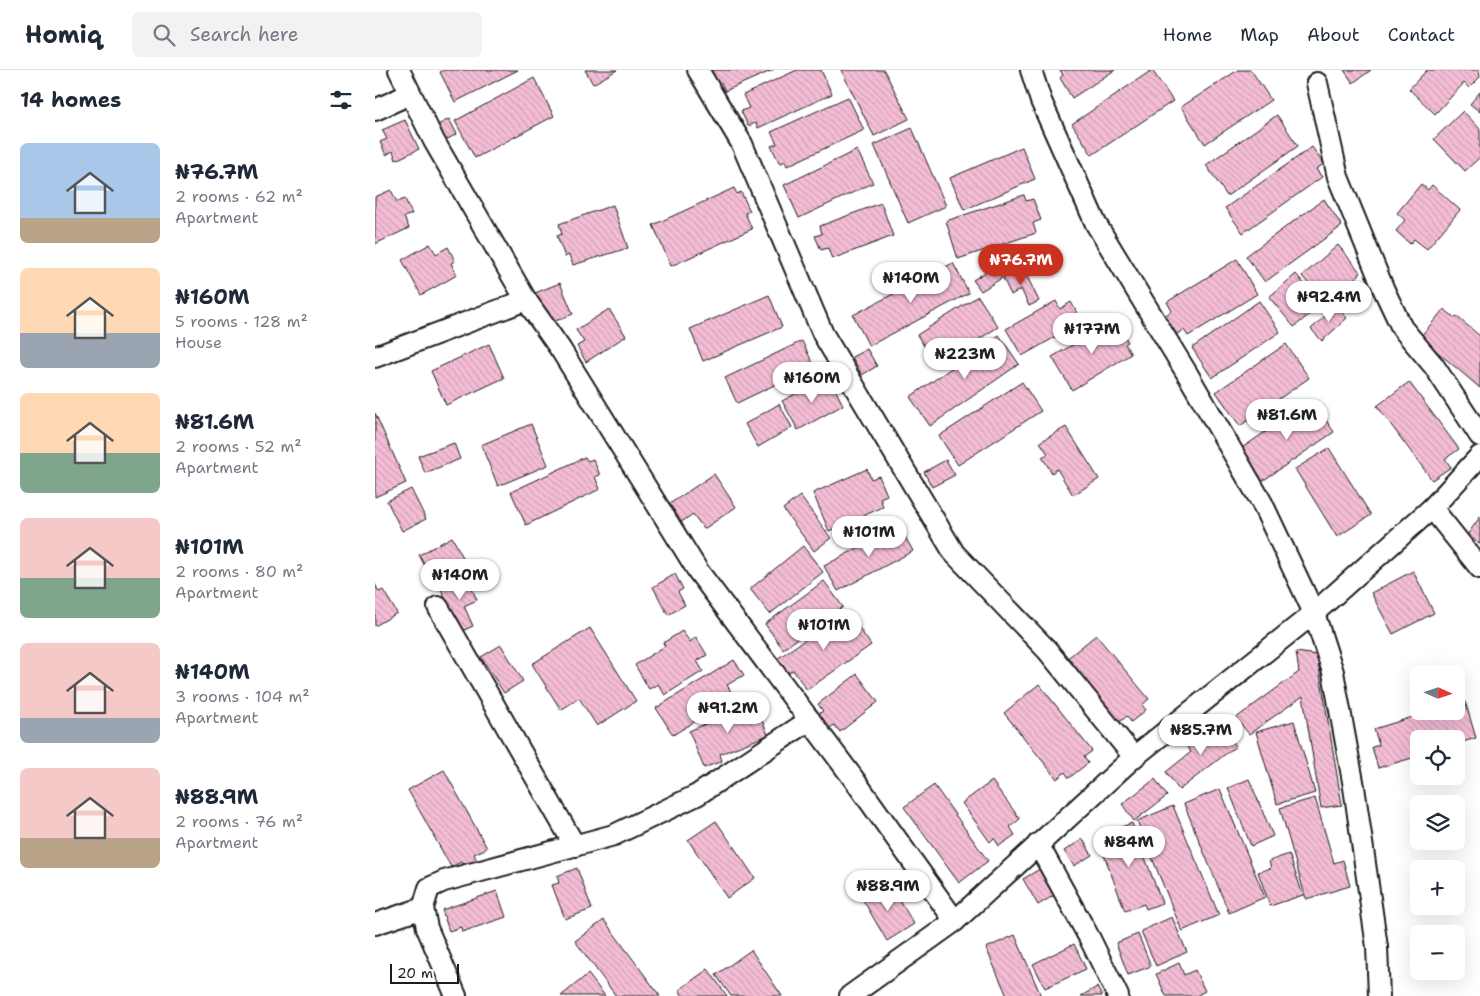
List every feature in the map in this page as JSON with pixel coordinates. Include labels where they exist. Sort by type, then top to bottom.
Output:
[{"type":"street","points":[[399,70],[433,141],[526,300],[561,350],[634,472],[698,571],[810,720],[955,921]]},
{"type":"street","points":[[698,70],[742,144],[823,334],[955,553],[1047,650],[1134,756]]},
{"type":"street","points":[[1031,70],[1041,102],[1096,224],[1188,375],[1262,503],[1314,613],[1333,672],[1352,777],[1377,947],[1379,996]]},
{"type":"street","points":[[1317,83],[1338,177],[1384,290],[1402,328],[1434,366],[1480,436]]},
{"type":"street","points":[[375,110],[411,94]]},
{"type":"street","points":[[375,357],[526,300]]},
{"type":"street","points":[[850,996],[955,921],[1134,756],[1314,613],[1432,508],[1480,456]]},
{"type":"street","points":[[1432,508],[1480,568]]},
{"type":"street","points":[[438,607],[575,846]]},
{"type":"street","points":[[456,996],[427,928],[423,908],[429,888],[444,881],[614,835],[697,795],[810,720]]},
{"type":"street","points":[[1038,844],[1090,939],[1118,996]]},
{"type":"street","points":[[375,924],[423,908]]},
{"type":"building","points":[[444,70],[518,70],[455,102],[440,72]]},
{"type":"building","points":[[585,70],[617,70],[593,84]]},
{"type":"building","points":[[711,70],[773,70],[725,91],[721,82],[717,84]]},
{"type":"building","points":[[797,70],[821,70],[832,94],[758,128],[756,123],[748,126],[741,111],[749,108],[743,95]]},
{"type":"building","points":[[841,70],[884,70],[909,119],[874,136]]},
{"type":"building","points":[[1060,70],[1115,70],[1072,98],[1060,78],[1063,75]]},
{"type":"building","points":[[1152,70],[1173,101],[1092,155],[1072,124]]},
{"type":"building","points":[[1238,70],[1251,70],[1271,100],[1205,144],[1181,107]]},
{"type":"building","points":[[1344,70],[1371,70],[1353,83]]},
{"type":"building","points":[[1427,70],[1479,70],[1480,77],[1469,88],[1464,83],[1435,114],[1409,89]]},
{"type":"building","points":[[534,78],[554,116],[475,158],[455,121]]},
{"type":"building","points":[[1480,92],[1480,112],[1470,104]]},
{"type":"building","points":[[848,97],[864,130],[787,166],[785,161],[780,164],[771,146],[777,144],[771,132]]},
{"type":"building","points":[[1463,111],[1480,129],[1480,157],[1465,171],[1434,139]]},
{"type":"building","points":[[1277,115],[1298,146],[1227,196],[1206,165]]},
{"type":"building","points":[[449,119],[457,134],[442,142],[434,127]]},
{"type":"building","points":[[405,120],[419,149],[396,160],[393,151],[386,155],[380,142],[387,139],[382,130]]},
{"type":"building","points":[[912,128],[946,206],[908,223],[874,145]]},
{"type":"building","points":[[1022,147],[1035,179],[964,210],[950,178]]},
{"type":"building","points":[[1312,147],[1324,164],[1316,169],[1322,177],[1243,233],[1225,208]]},
{"type":"building","points":[[857,150],[873,183],[799,218],[784,185]]},
{"type":"building","points":[[1421,184],[1428,190],[1432,185],[1460,210],[1427,249],[1414,239],[1410,244],[1396,231],[1405,220],[1397,213]]},
{"type":"building","points":[[734,188],[737,194],[741,192],[750,211],[745,213],[752,229],[671,266],[653,225]]},
{"type":"building","points":[[391,190],[397,202],[405,199],[412,214],[404,217],[409,228],[375,244],[375,197]]},
{"type":"building","points":[[1024,195],[1026,201],[1033,199],[1041,220],[1033,223],[1036,233],[958,259],[946,221]]},
{"type":"building","points":[[1324,199],[1342,226],[1265,282],[1246,256]]},
{"type":"building","points":[[881,203],[893,236],[832,259],[828,248],[821,250],[815,236],[822,234],[820,226]]},
{"type":"building","points":[[613,205],[628,248],[573,265],[569,255],[565,257],[557,236],[562,234],[559,224]]},
{"type":"building","points":[[430,244],[436,254],[448,247],[455,261],[451,263],[457,275],[421,295],[402,260]]},
{"type":"building","points":[[1338,245],[1361,273],[1325,303],[1302,276]]},
{"type":"building","points":[[1237,259],[1257,294],[1188,336],[1184,330],[1175,335],[1164,316],[1172,311],[1167,302]]},
{"type":"building","points":[[953,263],[969,293],[869,346],[853,315]]},
{"type":"building","points":[[995,266],[1002,278],[981,291],[973,280]]},
{"type":"building","points":[[1023,268],[1039,301],[1029,306],[1021,289],[1011,295],[1003,278]]},
{"type":"building","points":[[1296,274],[1321,305],[1294,327],[1269,297]]},
{"type":"building","points":[[560,283],[573,314],[548,324],[535,293]]},
{"type":"building","points":[[769,295],[782,327],[703,361],[690,329]]},
{"type":"building","points":[[978,296],[998,327],[937,366],[917,335]]},
{"type":"building","points":[[1056,301],[1060,309],[1071,302],[1079,316],[1068,322],[1071,328],[1022,356],[1006,329]]},
{"type":"building","points":[[1259,301],[1280,332],[1212,378],[1192,348]]},
{"type":"building","points":[[1336,306],[1347,318],[1322,341],[1311,329]]},
{"type":"building","points":[[609,309],[626,336],[586,362],[577,346],[584,342],[576,330]]},
{"type":"building","points":[[1444,309],[1455,318],[1456,316],[1480,336],[1480,388],[1420,337]]},
{"type":"building","points":[[1111,322],[1116,329],[1119,327],[1128,342],[1125,344],[1131,354],[1072,390],[1052,357]]},
{"type":"building","points":[[999,335],[1019,364],[930,426],[910,397]]},
{"type":"building","points":[[802,341],[814,366],[737,403],[725,378]]},
{"type":"building","points":[[489,344],[504,378],[446,405],[431,371]]},
{"type":"building","points":[[1286,344],[1309,378],[1240,426],[1216,392]]},
{"type":"building","points":[[867,349],[877,366],[862,375],[852,357]]},
{"type":"building","points":[[822,380],[827,390],[834,387],[843,405],[798,430],[782,401]]},
{"type":"building","points":[[1022,382],[1041,411],[958,465],[939,436]]},
{"type":"building","points":[[1409,382],[1459,449],[1445,459],[1451,467],[1432,480],[1377,406]]},
{"type":"building","points":[[1312,400],[1334,432],[1261,482],[1239,450]]},
{"type":"building","points":[[779,404],[792,427],[758,447],[745,424]]},
{"type":"building","points":[[375,413],[406,483],[375,497]]},
{"type":"building","points":[[531,424],[548,465],[498,486],[481,445]]},
{"type":"building","points":[[1066,427],[1099,479],[1073,495],[1057,469],[1052,473],[1042,457],[1048,454],[1040,442]]},
{"type":"building","points":[[454,443],[460,459],[425,473],[418,456]]},
{"type":"building","points":[[1329,448],[1371,515],[1337,537],[1295,469]]},
{"type":"building","points":[[585,457],[588,461],[593,459],[600,475],[595,477],[600,489],[526,525],[511,492]]},
{"type":"building","points":[[946,460],[955,475],[932,487],[924,472]]},
{"type":"building","points":[[867,469],[871,479],[879,476],[887,495],[880,498],[883,507],[829,531],[813,493]]},
{"type":"building","points":[[714,474],[736,507],[704,529],[693,514],[680,523],[668,505]]},
{"type":"building","points":[[411,489],[426,519],[402,531],[387,501]]},
{"type":"building","points":[[800,496],[831,538],[814,551],[783,509]]},
{"type":"building","points":[[1480,517],[1480,544],[1467,535]]},
{"type":"building","points":[[899,526],[913,551],[838,591],[824,566]]},
{"type":"building","points":[[452,537],[467,565],[434,583],[419,555]]},
{"type":"building","points":[[803,546],[823,572],[770,614],[750,589]]},
{"type":"building","points":[[1413,571],[1434,613],[1393,634],[1371,593]]},
{"type":"building","points":[[675,574],[683,589],[678,592],[685,605],[668,615],[653,587]]},
{"type":"building","points":[[466,575],[477,600],[464,606],[473,626],[460,632],[440,587]]},
{"type":"building","points":[[824,581],[843,607],[783,649],[765,624]]},
{"type":"building","points":[[375,584],[379,592],[383,590],[397,613],[375,626]]},
{"type":"building","points":[[847,611],[871,645],[807,690],[793,670],[784,676],[774,661]]},
{"type":"building","points":[[590,628],[636,701],[597,726],[579,698],[561,710],[532,664]]},
{"type":"building","points":[[682,631],[690,642],[696,637],[707,655],[697,661],[703,671],[665,695],[658,684],[649,689],[635,665],[665,646],[663,643]]},
{"type":"building","points":[[1096,635],[1149,699],[1142,705],[1146,710],[1131,722],[1127,716],[1116,725],[1064,661]]},
{"type":"building","points":[[501,645],[523,681],[504,693],[481,657]]},
{"type":"building","points":[[1296,652],[1317,655],[1342,805],[1321,808],[1303,696],[1249,734],[1236,718],[1299,672]]},
{"type":"building","points":[[734,660],[744,675],[727,685],[734,697],[673,735],[656,708]]},
{"type":"building","points":[[857,674],[878,702],[840,732],[834,725],[829,729],[817,715],[823,711],[818,704]]},
{"type":"building","points":[[1039,684],[1092,751],[1084,757],[1088,763],[1069,778],[1065,772],[1057,779],[1004,713]]},
{"type":"building","points":[[1465,701],[1476,738],[1465,741],[1465,730],[1410,730],[1410,759],[1378,768],[1372,747],[1379,745],[1374,729],[1410,718],[1410,720],[1465,720]]},
{"type":"building","points":[[755,703],[768,735],[720,754],[722,761],[704,768],[689,731]]},
{"type":"building","points":[[1294,721],[1315,793],[1277,804],[1256,732]]},
{"type":"building","points":[[1222,727],[1236,746],[1179,790],[1166,772],[1191,752],[1185,744],[1205,729],[1211,735]]},
{"type":"building","points":[[444,770],[487,848],[474,854],[477,861],[464,868],[461,862],[451,867],[408,790]]},
{"type":"building","points":[[1155,779],[1167,796],[1134,821],[1122,804]]},
{"type":"building","points":[[1249,779],[1273,836],[1251,846],[1228,788]]},
{"type":"building","points":[[992,781],[1020,819],[1010,827],[1015,835],[999,846],[994,838],[990,842],[962,803]]},
{"type":"building","points":[[934,785],[988,861],[959,883],[904,807]]},
{"type":"building","points":[[1220,789],[1265,897],[1229,913],[1184,804]]},
{"type":"building","points":[[1315,798],[1334,863],[1343,860],[1350,886],[1306,899],[1280,808]]},
{"type":"building","points":[[1173,806],[1219,915],[1182,931],[1137,821]]},
{"type":"building","points":[[716,821],[755,878],[727,898],[688,840]]},
{"type":"building","points":[[1132,823],[1162,903],[1146,909],[1144,904],[1125,911],[1097,836]]},
{"type":"building","points":[[1083,839],[1092,855],[1074,866],[1064,851]]},
{"type":"building","points":[[1289,854],[1303,895],[1270,906],[1258,872],[1271,868],[1269,861]]},
{"type":"building","points":[[1043,867],[1058,893],[1038,905],[1023,879]]},
{"type":"building","points":[[577,868],[592,909],[565,919],[552,885],[559,883],[557,876]]},
{"type":"building","points":[[889,883],[914,924],[887,941],[863,900]]},
{"type":"building","points":[[497,891],[506,917],[462,932],[461,927],[449,931],[442,910]]},
{"type":"building","points":[[1172,917],[1187,952],[1156,966],[1141,931]]},
{"type":"building","points":[[604,920],[660,996],[616,996],[575,941]]},
{"type":"building","points":[[1138,934],[1151,966],[1128,975],[1116,943]]},
{"type":"building","points":[[1015,935],[1041,996],[1007,996],[986,948]]},
{"type":"building","points":[[1074,944],[1086,969],[1045,988],[1033,964]]},
{"type":"building","points":[[751,950],[782,996],[731,996],[716,975]]},
{"type":"building","points":[[1179,963],[1184,975],[1195,970],[1205,991],[1196,996],[1166,996],[1156,974]]},
{"type":"building","points":[[708,969],[727,996],[683,996],[679,990]]},
{"type":"building","points":[[588,974],[605,996],[561,996]]},
{"type":"building","points":[[1097,987],[1102,996],[1081,996]]}]
